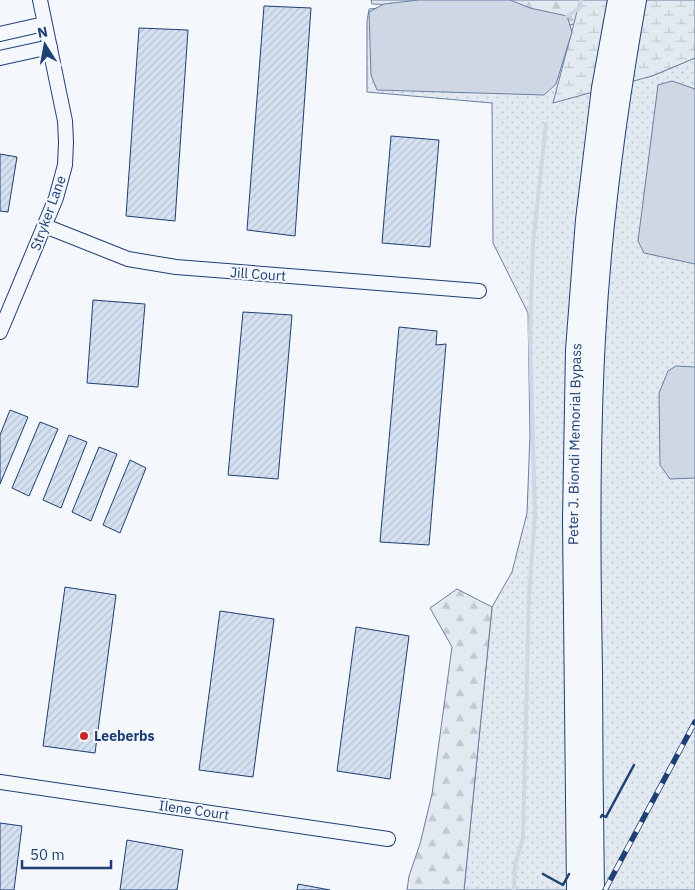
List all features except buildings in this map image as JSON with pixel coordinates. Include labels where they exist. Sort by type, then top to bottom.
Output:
[{"type":"highway","name":"Peter J. Biondi Memorial Bypass","points":[[577,890],[573,530],[576,350],[588,210],[602,88],[618,0]]},
{"type":"highway","name":"Peter J. Biondi Memorial Bypass","points":[[594,890],[590,521],[595,336],[611,157],[621,83],[636,0]]},
{"type":"street","name":"Stryker Lane","points":[[0,332],[45,226],[60,186],[65,165],[66,142],[60,93],[40,0]]},
{"type":"street","points":[[0,34],[44,24]]},
{"type":"street","points":[[0,58],[50,47]]},
{"type":"street","name":"Jill Court","points":[[45,226],[128,259],[151,264],[479,291]]},
{"type":"street","name":"Ilene Court","points":[[0,782],[388,838]]},
{"type":"green space","points":[[371,0],[592,0],[587,20],[553,30],[511,9],[372,4]]},
{"type":"green space","points":[[580,0],[695,0],[695,58],[652,76],[553,103]]},
{"type":"green space","points":[[432,3],[554,23],[652,76],[695,58],[695,890],[464,890],[492,607],[512,572],[527,513],[530,435],[528,313],[493,243],[492,103],[367,92],[367,21],[369,9]]},
{"type":"green space","points":[[457,589],[492,607],[464,890],[407,890],[409,876],[420,844],[432,794],[452,647],[430,608]]},
{"type":"shaded area","points":[[419,0],[510,0],[530,8],[567,16],[572,32],[556,84],[544,95],[377,90],[371,75],[369,12],[384,4]]},
{"type":"shaded area","points":[[672,81],[695,89],[695,264],[644,253],[638,241],[658,85]]},
{"type":"shaded area","points":[[676,366],[695,367],[695,478],[670,479],[660,465],[659,393],[668,371]]},
{"type":"waterway","points":[[567,16],[580,8],[581,0]]},
{"type":"waterway","points":[[514,890],[515,864],[523,838],[529,594],[535,515],[530,334],[533,244],[546,124]]},
{"type":"railway","points":[[605,890],[695,722]]},
{"type":"wall","points":[[601,817],[602,815],[606,817],[634,765]]},
{"type":"wall","points":[[543,874],[563,885],[569,874]]},
{"type":"place","name":"Leeberbs","points":[[84,736]]}]
